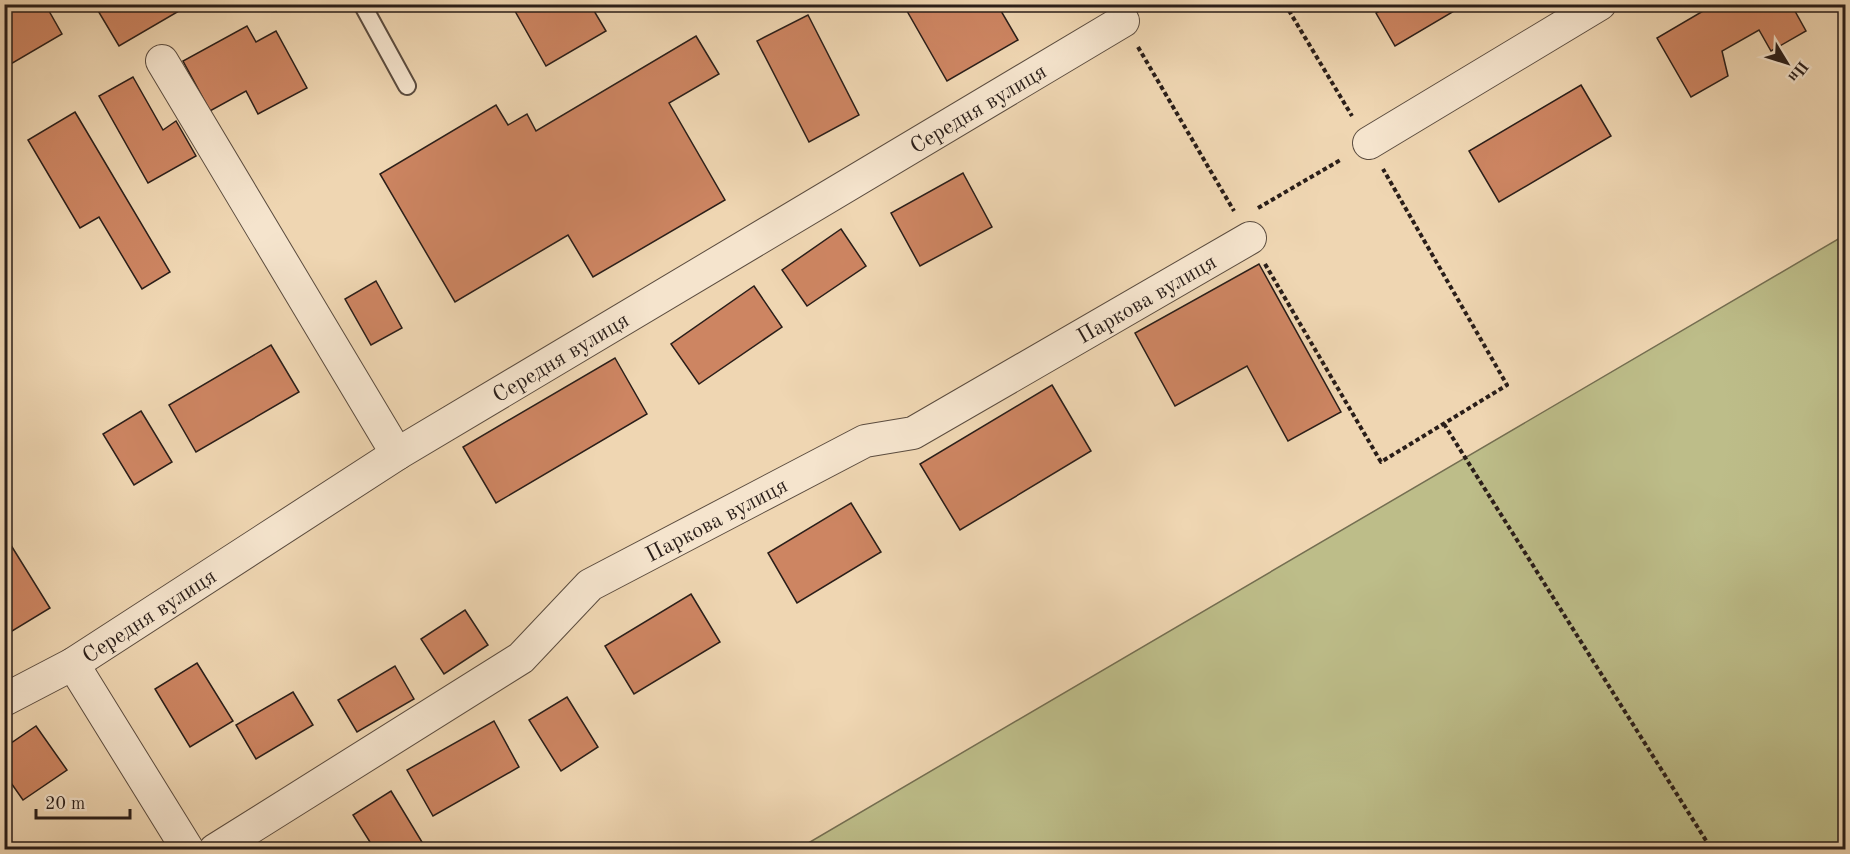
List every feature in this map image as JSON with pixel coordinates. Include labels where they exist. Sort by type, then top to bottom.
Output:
[{"type":"street","points":[[1369,143],[1600,4]]},
{"type":"street","name":"Середня вулиця","points":[[4,700],[73,664],[397,454],[1123,21]]},
{"type":"street","points":[[162,61],[397,454]]},
{"type":"street","name":"Паркова вулиця","points":[[215,849],[521,658],[590,585],[865,441],[913,433],[1249,225]]},
{"type":"street","points":[[73,664],[188,849]]},
{"type":"lane","points":[[362,4],[407,86]]},
{"type":"path","points":[[1285,4],[1369,143],[1507,385],[1444,424],[1712,849]]},
{"type":"path","points":[[1249,225],[1369,143]]},
{"type":"green space","points":[[1845,235],[1845,849],[798,849]]},
{"type":"building","points":[[4,4],[45,4],[62,34],[4,68]]},
{"type":"building","points":[[94,4],[191,4],[119,46]]},
{"type":"building","points":[[511,4],[590,4],[606,31],[546,66]]},
{"type":"building","points":[[903,4],[997,4],[1018,40],[947,81]]},
{"type":"building","points":[[1391,4],[1460,4],[1461,7],[1395,46],[1376,13]]},
{"type":"building","points":[[1715,4],[1791,4],[1806,31],[1771,51],[1759,30],[1722,51],[1728,76],[1691,97],[1657,38]]},
{"type":"building","points":[[808,15],[859,115],[809,142],[757,41]]},
{"type":"building","points":[[247,26],[256,42],[276,31],[307,88],[258,114],[246,91],[210,111],[183,61]]},
{"type":"building","points":[[696,36],[719,74],[669,103],[725,200],[593,277],[568,235],[455,302],[380,174],[496,105],[508,125],[527,114],[536,131]]},
{"type":"building","points":[[133,77],[163,130],[176,121],[196,156],[148,183],[99,96]]},
{"type":"building","points":[[1581,85],[1611,136],[1499,202],[1469,151]]},
{"type":"building","points":[[75,112],[170,272],[142,289],[99,217],[80,228],[28,140]]},
{"type":"building","points":[[963,173],[992,227],[920,266],[891,213]]},
{"type":"building","points":[[841,229],[866,266],[807,306],[782,270]]},
{"type":"building","points":[[1259,264],[1341,412],[1288,441],[1247,366],[1175,406],[1135,333]]},
{"type":"building","points":[[376,281],[402,328],[371,345],[345,299]]},
{"type":"building","points":[[754,286],[782,327],[699,384],[671,344]]},
{"type":"building","points":[[271,345],[299,392],[196,452],[169,405]]},
{"type":"building","points":[[615,358],[647,414],[496,503],[463,447]]},
{"type":"building","points":[[1052,385],[1091,451],[960,530],[920,464]]},
{"type":"building","points":[[141,411],[172,462],[134,485],[103,434]]},
{"type":"building","points":[[851,503],[881,552],[797,603],[768,553]]},
{"type":"building","points":[[4,534],[50,608],[4,636]]},
{"type":"building","points":[[691,594],[720,642],[634,694],[605,646]]},
{"type":"building","points":[[465,610],[488,645],[444,674],[421,639]]},
{"type":"building","points":[[197,663],[233,721],[190,747],[155,689]]},
{"type":"building","points":[[395,666],[414,699],[357,732],[338,700]]},
{"type":"building","points":[[293,692],[313,725],[256,759],[236,725]]},
{"type":"building","points":[[567,697],[598,747],[561,771],[529,720]]},
{"type":"building","points":[[494,721],[519,767],[433,816],[407,770]]},
{"type":"building","points":[[36,726],[67,770],[23,800],[4,773],[4,748]]},
{"type":"building","points":[[391,791],[422,842],[409,850],[375,850],[353,815]]}]
